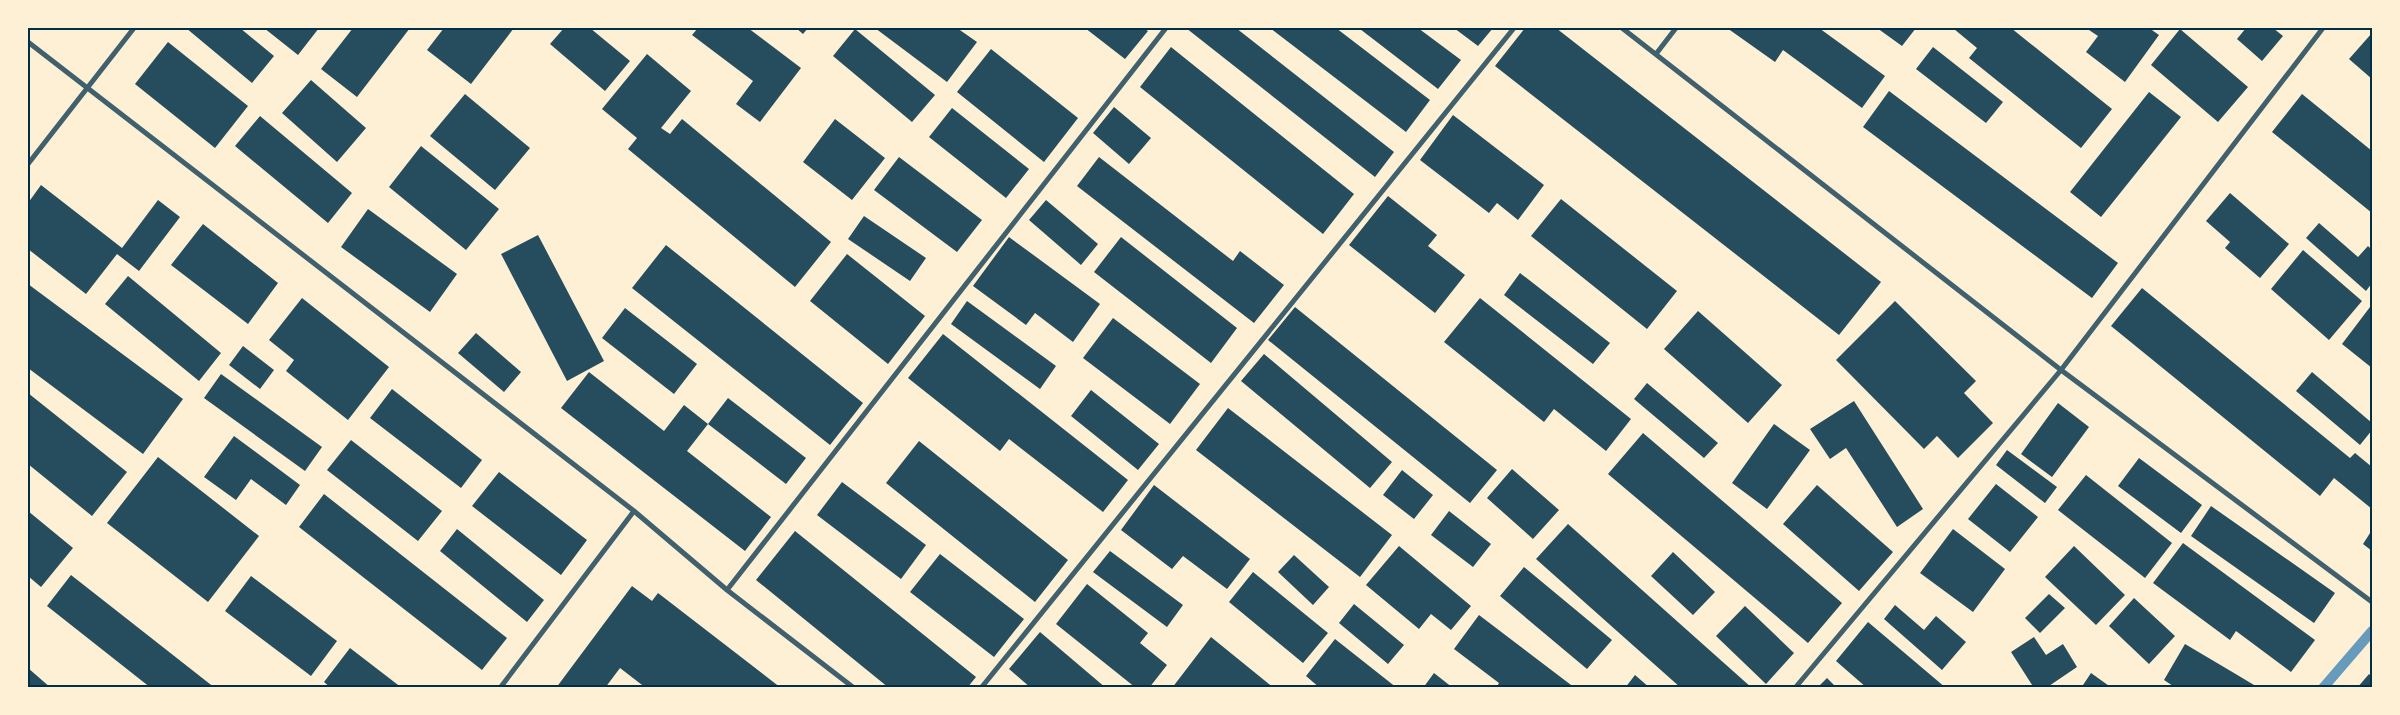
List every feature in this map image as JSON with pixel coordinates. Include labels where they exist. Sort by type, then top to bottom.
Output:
[{"type":"street","points":[[28,164],[134,28]]},
{"type":"street","points":[[726,590],[1166,28]]},
{"type":"street","points":[[981,688],[1514,28]]},
{"type":"street","points":[[1622,28],[2061,370],[2372,602]]},
{"type":"street","points":[[1656,54],[1676,28]]},
{"type":"street","points":[[1795,688],[2061,370],[2322,28]]},
{"type":"street","points":[[28,42],[634,511],[726,590],[854,688]]},
{"type":"street","points":[[500,688],[634,511]]},
{"type":"building","points":[[186,28],[240,28],[274,56],[252,83]]},
{"type":"building","points":[[264,28],[319,28],[298,55]]},
{"type":"building","points":[[353,28],[410,28],[357,97],[321,69]]},
{"type":"building","points":[[444,28],[514,28],[471,84],[427,50]]},
{"type":"building","points":[[564,28],[590,28],[630,61],[605,91],[550,44]]},
{"type":"building","points":[[698,28],[748,28],[801,68],[760,122],[736,104],[753,81],[692,35]]},
{"type":"building","points":[[796,28],[808,28],[803,34]]},
{"type":"building","points":[[875,28],[957,28],[977,42],[947,82]]},
{"type":"building","points":[[1085,28],[1143,28],[1148,31],[1125,59]]},
{"type":"building","points":[[1186,28],[1236,28],[1394,152],[1375,177]]},
{"type":"building","points":[[1270,28],[1336,28],[1430,100],[1406,132]]},
{"type":"building","points":[[1361,28],[1418,28],[1461,60],[1438,89]]},
{"type":"building","points":[[1454,28],[1493,28],[1478,46]]},
{"type":"building","points":[[1525,28],[1556,28],[1881,282],[1839,335],[1495,66]]},
{"type":"building","points":[[1727,28],[1819,28],[1885,76],[1862,108],[1783,50],[1775,62]]},
{"type":"building","points":[[1877,28],[1916,28],[1902,46]]},
{"type":"building","points":[[1955,28],[2011,28],[2112,109],[2081,148],[1969,58],[1977,48]]},
{"type":"building","points":[[2086,28],[2149,28],[2159,35],[2125,82],[2086,52],[2098,36]]},
{"type":"building","points":[[2246,28],[2273,28],[2283,36],[2262,61],[2237,39]]},
{"type":"building","points":[[855,29],[935,95],[912,122],[833,56]]},
{"type":"building","points":[[2180,29],[2248,87],[2218,122],[2151,65]]},
{"type":"building","points":[[2372,33],[2372,79],[2349,59]]},
{"type":"building","points":[[168,42],[248,106],[215,148],[135,84]]},
{"type":"building","points":[[1171,47],[1354,194],[1323,234],[1140,87]]},
{"type":"building","points":[[1933,47],[2003,102],[1986,123],[1916,69]]},
{"type":"building","points":[[991,49],[1078,118],[1044,162],[957,92]]},
{"type":"building","points":[[647,54],[691,91],[661,128],[670,134],[682,119],[831,242],[795,287],[628,149],[637,138],[602,109]]},
{"type":"building","points":[[311,80],[366,128],[337,162],[282,113]]},
{"type":"building","points":[[1889,91],[2118,263],[2092,298],[1863,127]]},
{"type":"building","points":[[2149,92],[2181,117],[2101,217],[2070,192]]},
{"type":"building","points":[[465,94],[530,148],[495,190],[430,136]]},
{"type":"building","points":[[2302,94],[2372,151],[2372,213],[2272,132]]},
{"type":"building","points":[[1114,107],[1151,138],[1129,164],[1093,133]]},
{"type":"building","points":[[952,108],[1029,169],[1006,198],[929,137]]},
{"type":"building","points":[[1453,115],[1544,185],[1518,220],[1497,203],[1489,213],[1420,160]]},
{"type":"building","points":[[260,116],[352,193],[328,223],[235,146]]},
{"type":"building","points":[[835,119],[885,158],[852,200],[803,162]]},
{"type":"building","points":[[421,146],[499,209],[466,250],[389,187]]},
{"type":"building","points":[[899,157],[982,220],[957,252],[874,190]]},
{"type":"building","points":[[1099,157],[1233,261],[1240,251],[1284,285],[1254,323],[1077,186]]},
{"type":"building","points":[[41,185],[122,248],[158,200],[180,217],[139,271],[117,254],[86,294],[28,249],[28,203]]},
{"type":"building","points":[[2230,193],[2289,244],[2260,278],[2225,248],[2230,242],[2206,221]]},
{"type":"building","points":[[1388,196],[1437,235],[1428,246],[1465,275],[1435,313],[1349,245]]},
{"type":"building","points":[[1561,199],[1677,291],[1647,329],[1531,236]]},
{"type":"building","points":[[1046,200],[1098,244],[1081,265],[1029,220]]},
{"type":"building","points":[[368,209],[457,274],[430,312],[341,247]]},
{"type":"building","points":[[864,216],[926,258],[910,281],[848,239]]},
{"type":"building","points":[[2319,223],[2358,257],[2368,246],[2372,250],[2372,283],[2366,291],[2306,238]]},
{"type":"building","points":[[203,224],[278,283],[248,324],[171,265]]},
{"type":"building","points":[[538,235],[604,361],[567,381],[501,254]]},
{"type":"building","points":[[1009,237],[1100,304],[1073,342],[1035,313],[1026,325],[973,286]]},
{"type":"building","points":[[1121,237],[1237,328],[1211,363],[1094,272]]},
{"type":"building","points":[[666,245],[863,403],[830,445],[632,288]]},
{"type":"building","points":[[2303,250],[2362,301],[2329,340],[2271,289]]},
{"type":"building","points":[[847,254],[925,316],[888,364],[810,301]]},
{"type":"building","points":[[1520,273],[1610,343],[1593,364],[1504,295]]},
{"type":"building","points":[[128,276],[221,353],[199,381],[105,304]]},
{"type":"building","points":[[28,284],[183,399],[143,454],[28,368],[28,348],[30,345],[28,343]]},
{"type":"building","points":[[2142,288],[2350,458],[2355,453],[2372,467],[2372,509],[2334,478],[2320,496],[2111,326]]},
{"type":"building","points":[[302,298],[389,367],[348,420],[286,371],[294,360],[269,340]]},
{"type":"building","points":[[1480,298],[1631,419],[1606,451],[1554,409],[1544,422],[1444,342]]},
{"type":"building","points":[[967,301],[1056,366],[1040,389],[951,324]]},
{"type":"building","points":[[1895,301],[1976,381],[1964,393],[1993,423],[1958,458],[1937,436],[1924,449],[1836,360]]},
{"type":"building","points":[[1295,307],[1497,470],[1470,503],[1268,340]]},
{"type":"building","points":[[2370,307],[2372,309],[2372,368],[2342,344]]},
{"type":"building","points":[[625,308],[697,364],[674,394],[602,338]]},
{"type":"building","points":[[1698,311],[1782,385],[1748,423],[1664,349]]},
{"type":"building","points":[[1113,318],[1200,384],[1170,424],[1083,358]]},
{"type":"building","points":[[476,333],[521,372],[504,392],[458,353]]},
{"type":"building","points":[[943,334],[1128,480],[1103,512],[1009,439],[1000,451],[908,378]]},
{"type":"building","points":[[243,346],[274,370],[260,389],[229,365]]},
{"type":"building","points":[[1264,354],[1392,462],[1370,488],[1241,381]]},
{"type":"building","points":[[589,372],[664,431],[684,405],[708,424],[687,451],[771,517],[745,551],[561,408]]},
{"type":"building","points":[[2312,372],[2372,423],[2372,430],[2360,445],[2296,391]]},
{"type":"building","points":[[221,374],[322,447],[305,471],[204,398]]},
{"type":"building","points":[[1647,383],[1718,443],[1704,458],[1634,399]]},
{"type":"building","points":[[392,389],[482,460],[461,488],[370,418]]},
{"type":"building","points":[[1091,390],[1159,444],[1138,470],[1071,416]]},
{"type":"building","points":[[28,393],[127,472],[92,516],[28,464]]},
{"type":"building","points":[[728,398],[806,458],[786,484],[708,424]]},
{"type":"building","points":[[1854,401],[1923,509],[1897,527],[1846,448],[1830,459],[1810,429]]},
{"type":"building","points":[[2058,403],[2089,427],[2052,477],[2021,454]]},
{"type":"building","points":[[1228,408],[1392,535],[1360,577],[1196,450]]},
{"type":"building","points":[[1774,424],[1810,450],[1767,509],[1732,483]]},
{"type":"building","points":[[1643,433],[1842,603],[1808,643],[1608,474]]},
{"type":"building","points":[[234,436],[300,485],[286,505],[251,479],[236,500],[204,477]]},
{"type":"building","points":[[351,440],[442,511],[418,541],[327,470]]},
{"type":"building","points":[[919,441],[1068,560],[1035,602],[886,483]]},
{"type":"building","points":[[2007,450],[2057,487],[2045,503],[1996,465]]},
{"type":"building","points":[[158,457],[259,536],[208,602],[107,523]]},
{"type":"building","points":[[2139,458],[2202,505],[2181,533],[2118,486]]},
{"type":"building","points":[[1512,469],[1559,510],[1533,539],[1487,498]]},
{"type":"building","points":[[1402,470],[1433,495],[1414,519],[1383,495]]},
{"type":"building","points":[[499,472],[587,540],[561,575],[472,506]]},
{"type":"building","points":[[2086,475],[2172,543],[2145,578],[2058,510]]},
{"type":"building","points":[[842,482],[926,545],[901,579],[817,515]]},
{"type":"building","points":[[1996,484],[2038,517],[2010,552],[1968,519]]},
{"type":"building","points":[[1154,485],[1250,559],[1227,589],[1183,556],[1172,569],[1121,530]]},
{"type":"building","points":[[1817,485],[1893,552],[1859,591],[1783,524]]},
{"type":"building","points":[[324,494],[507,638],[482,670],[299,527]]},
{"type":"building","points":[[2211,506],[2335,593],[2314,623],[2191,536]]},
{"type":"building","points":[[28,511],[73,548],[41,587],[28,576]]},
{"type":"building","points":[[1449,511],[1491,544],[1473,567],[1431,535]]},
{"type":"building","points":[[1568,524],[1752,688],[1681,688],[1536,559]]},
{"type":"building","points":[[457,529],[544,600],[527,622],[440,551]]},
{"type":"building","points":[[1953,529],[2005,569],[1973,612],[1920,573]]},
{"type":"building","points":[[2372,530],[2372,551],[2363,544]]},
{"type":"building","points":[[795,531],[976,677],[967,688],[889,688],[756,580]]},
{"type":"building","points":[[2183,543],[2315,640],[2291,672],[2236,631],[2230,640],[2153,583]]},
{"type":"building","points":[[1399,546],[1471,606],[1451,630],[1431,614],[1419,629],[1366,585]]},
{"type":"building","points":[[2074,546],[2125,595],[2096,625],[2045,577]]},
{"type":"building","points":[[1110,551],[1183,605],[1167,627],[1093,572]]},
{"type":"building","points":[[1673,552],[1715,592],[1693,615],[1651,576]]},
{"type":"building","points":[[940,554],[1024,619],[994,657],[910,592]]},
{"type":"building","points":[[1294,555],[1329,587],[1313,605],[1278,572]]},
{"type":"building","points":[[1524,567],[1612,640],[1587,669],[1500,596]]},
{"type":"building","points":[[1253,572],[1328,633],[1303,663],[1229,602]]},
{"type":"building","points":[[71,575],[215,688],[151,688],[47,606]]},
{"type":"building","points":[[251,576],[337,641],[311,676],[225,611]]},
{"type":"building","points":[[1087,584],[1148,633],[1140,643],[1167,665],[1149,688],[1136,688],[1056,624]]},
{"type":"building","points":[[632,586],[652,601],[658,593],[781,688],[646,688],[620,668],[605,688],[556,688]]},
{"type":"building","points":[[2049,594],[2065,608],[2040,633],[2025,618]]},
{"type":"building","points":[[2134,598],[2175,636],[2149,664],[2109,626]]},
{"type":"building","points":[[1354,604],[1404,645],[1388,664],[1339,623]]},
{"type":"building","points":[[1895,605],[1924,630],[1936,616],[1966,642],[1942,670],[1884,619]]},
{"type":"building","points":[[1745,606],[1794,653],[1766,684],[1716,636]]},
{"type":"building","points":[[1479,615],[1575,688],[1496,688],[1499,683],[1454,649]]},
{"type":"building","points":[[1868,622],[1946,688],[1867,688],[1836,661]]},
{"type":"building","points":[[1040,632],[1106,688],[1031,688],[1009,669]]},
{"type":"building","points":[[1211,637],[1274,688],[1172,688]]},
{"type":"building","points":[[2034,637],[2046,655],[2063,644],[2077,667],[2046,688],[2034,688],[2011,652]]},
{"type":"building","points":[[1335,639],[1397,688],[1320,688],[1306,676]]},
{"type":"building","points":[[2185,644],[2259,688],[2176,688],[2164,680]]},
{"type":"building","points":[[350,648],[402,688],[331,688],[324,682]]},
{"type":"building","points":[[28,668],[51,688],[28,688]]},
{"type":"building","points":[[1434,673],[1453,688],[1423,688]]},
{"type":"building","points":[[2091,673],[2112,688],[2081,688]]},
{"type":"building","points":[[2369,674],[2372,677],[2372,688],[2357,688]]},
{"type":"building","points":[[1635,675],[1650,688],[1625,688]]},
{"type":"building","points":[[1827,678],[1837,688],[1817,688]]},
{"type":"waterway","points":[[2323,688],[2372,631]]}]
